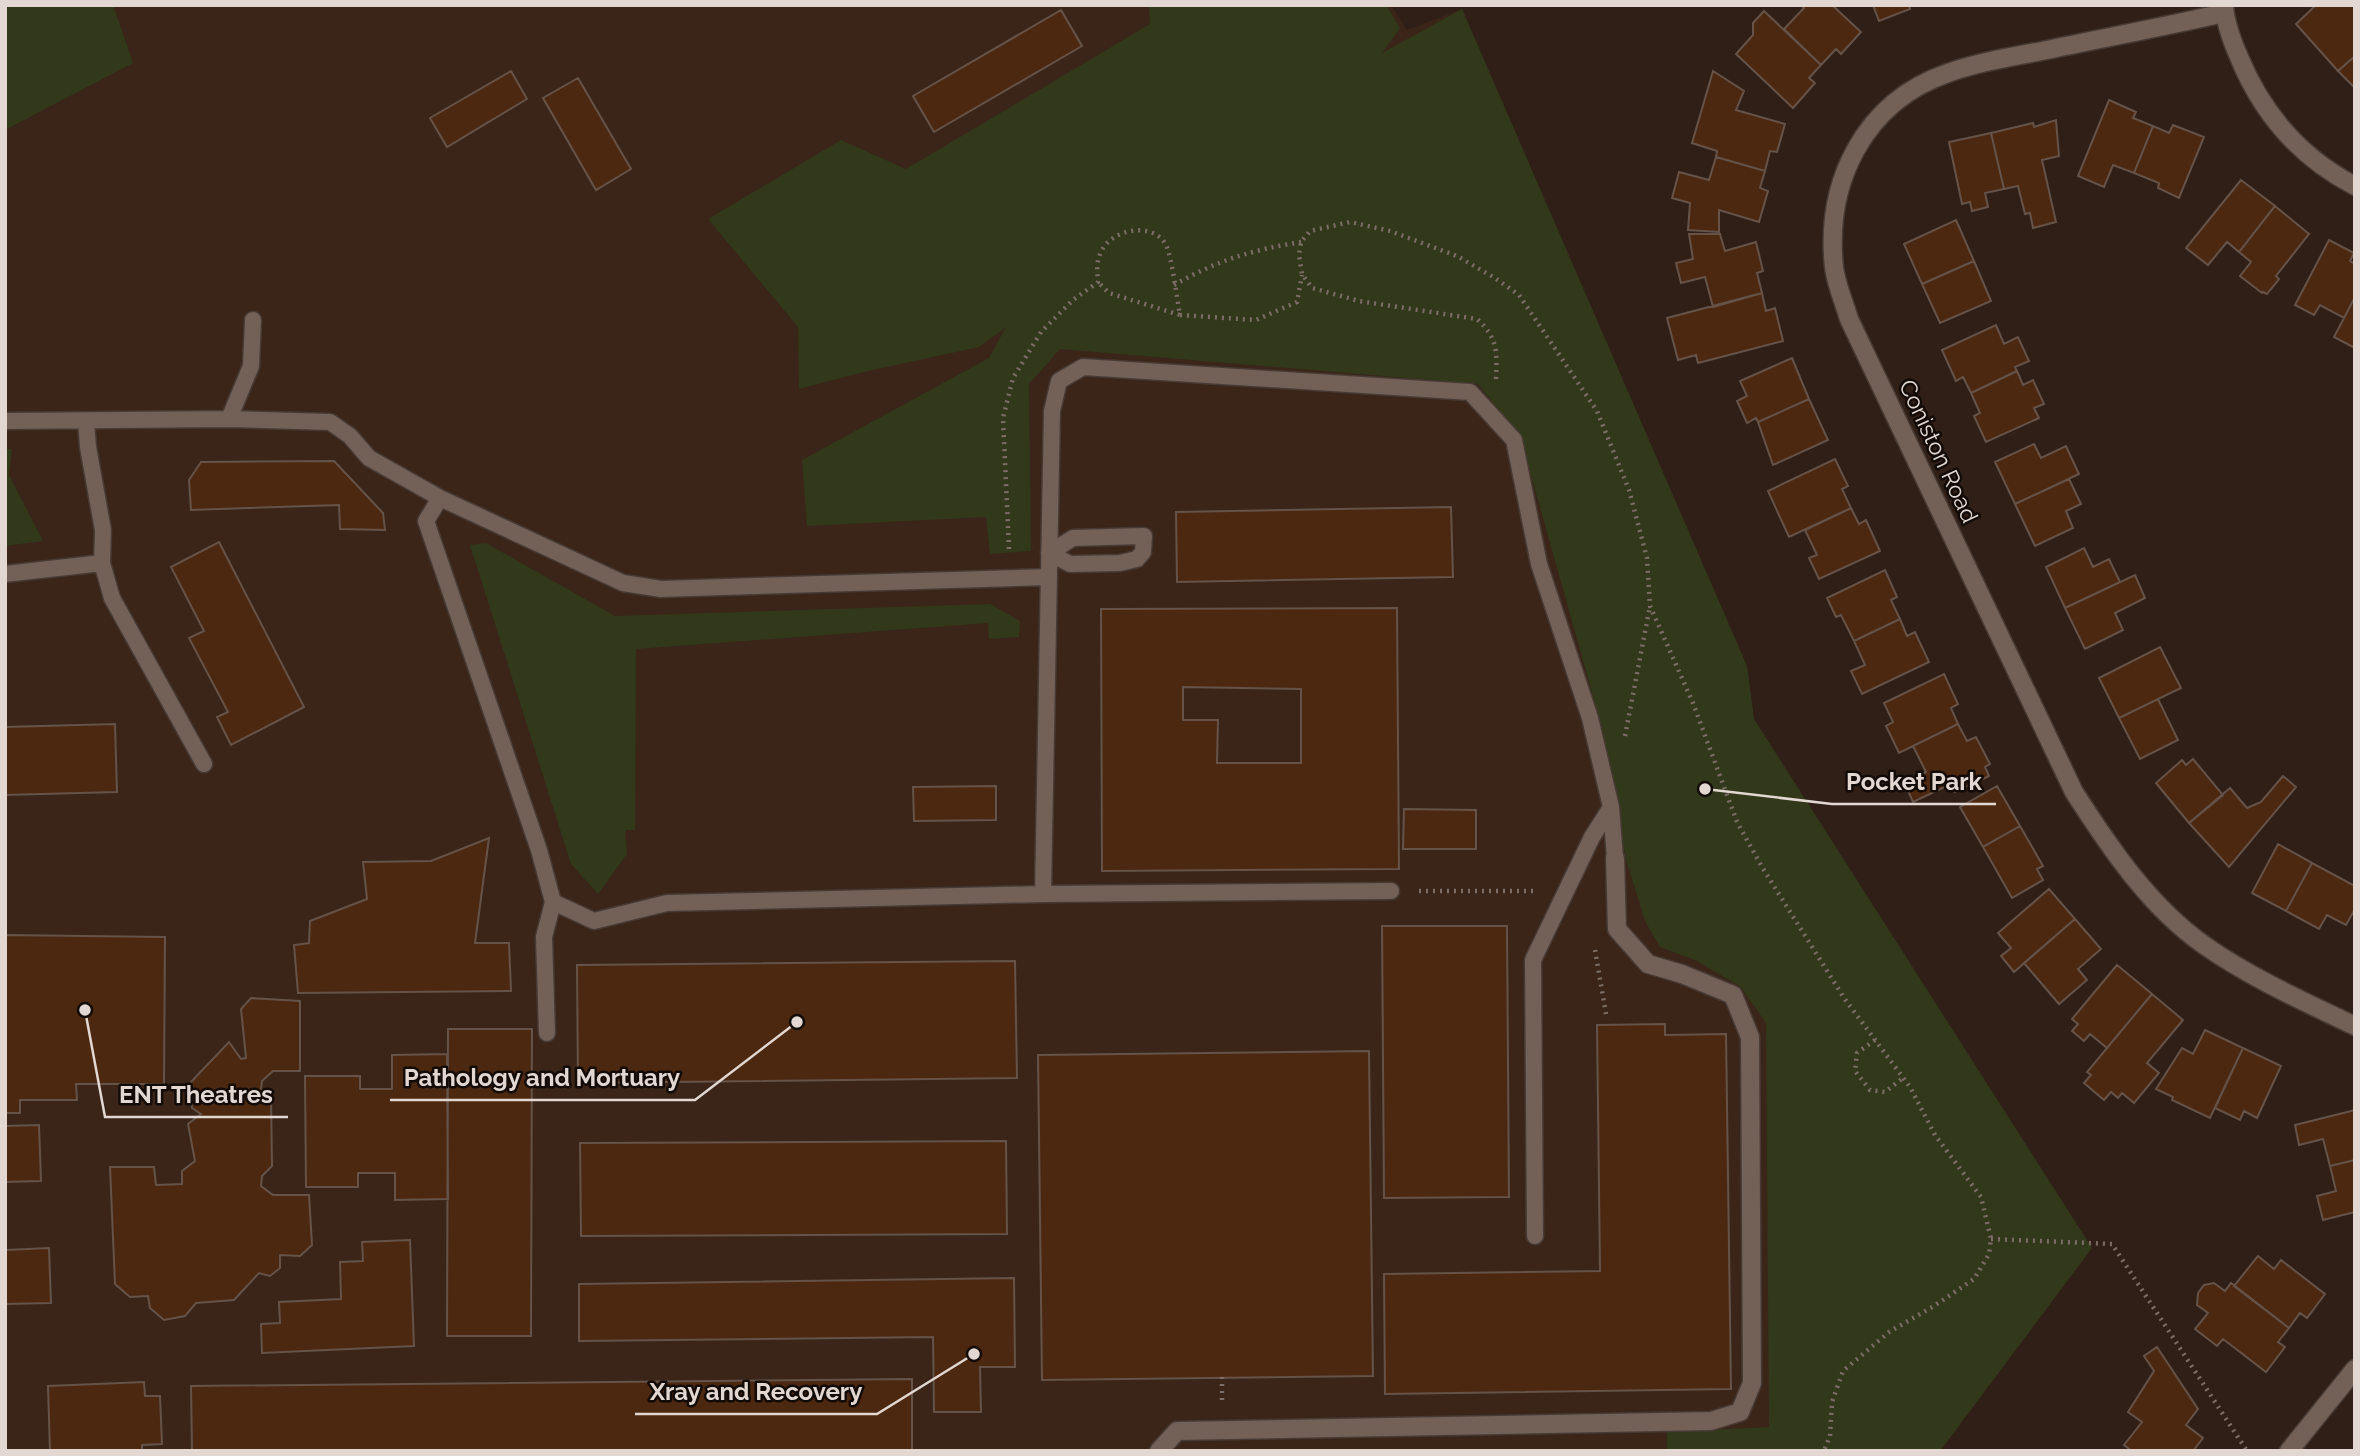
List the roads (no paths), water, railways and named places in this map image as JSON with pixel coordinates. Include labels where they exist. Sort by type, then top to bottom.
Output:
[{"type":"street","points":[[2224,9],[2247,76],[2264,107],[2312,160],[2355,186]]},
{"type":"street","name":"Coniston Road","points":[[2224,9],[1991,60],[1946,73],[1912,90],[1889,107],[1868,129],[1852,155],[1839,186],[1832,221],[1834,270],[1849,319],[2074,792],[2115,855],[2158,904],[2203,944],[2249,974],[2355,1026]]},
{"type":"street","points":[[1160,1451],[1177,1432],[1711,1421],[1740,1412],[1752,1383],[1750,1037],[1733,995],[1682,974],[1648,964],[1617,929],[1615,858]]},
{"type":"street","points":[[2289,1451],[2355,1369]]},
{"type":"lane","points":[[229,419],[251,366],[253,320]]},
{"type":"lane","points":[[1042,894],[1052,411],[1059,381],[1083,367],[1470,392],[1514,440],[1539,564],[1590,718],[1611,807],[1615,858]]},
{"type":"lane","points":[[5,421],[229,419],[330,422],[350,436],[369,458],[440,498],[624,583],[661,589],[1048,577]]},
{"type":"lane","points":[[86,421],[103,530],[102,563],[112,598],[204,764]]},
{"type":"lane","points":[[440,498],[426,521],[539,850],[553,902],[544,937],[547,1033]]},
{"type":"lane","points":[[1144,536],[1143,552],[1137,559],[1120,563],[1070,564],[1049,553],[1073,538],[1144,536]]},
{"type":"lane","points":[[5,574],[102,563]]},
{"type":"lane","points":[[1535,1236],[1533,960],[1586,848],[1611,807]]},
{"type":"lane","points":[[553,902],[594,921],[667,903],[1042,894],[1391,891]]},
{"type":"place","name":"Pocket Park","points":[[1705,789]]},
{"type":"place","name":"ENT Theatres","points":[[85,1010]]},
{"type":"place","name":"Pathology and Mortuary","points":[[797,1022]]},
{"type":"place","name":"Xray and Recovery","points":[[974,1354]]}]
